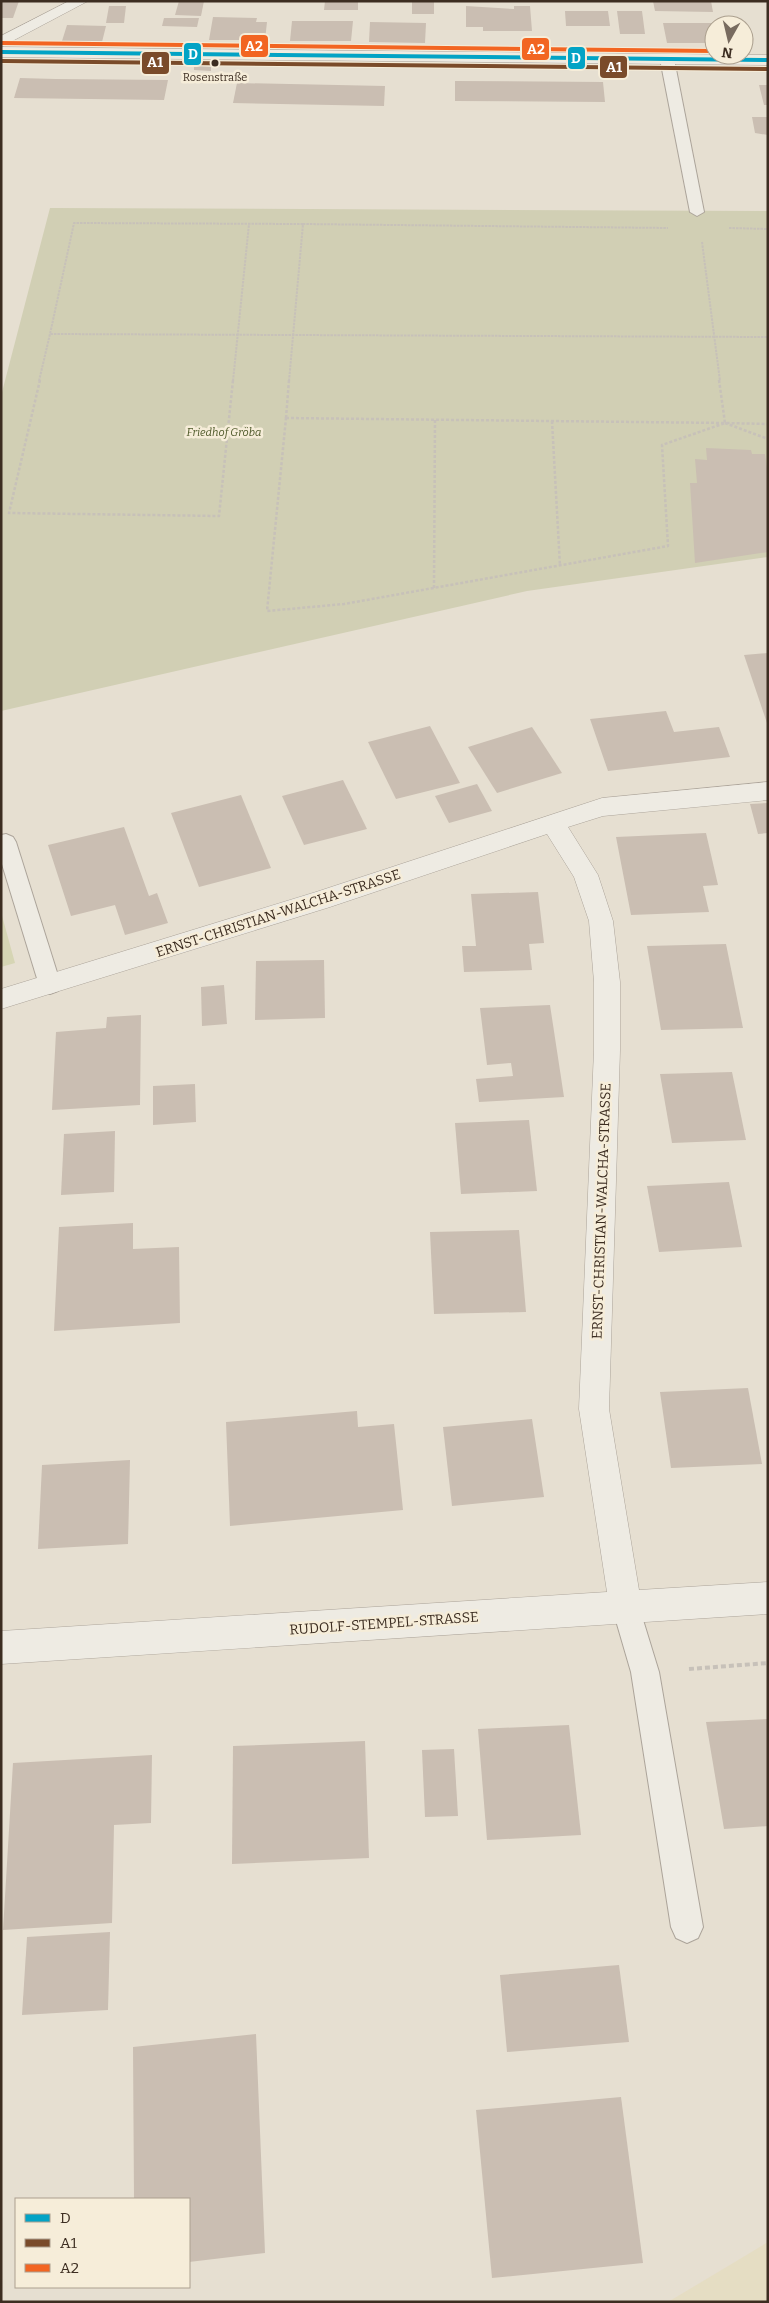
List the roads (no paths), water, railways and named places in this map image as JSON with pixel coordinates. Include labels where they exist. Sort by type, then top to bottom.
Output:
[{"type":"street","points":[[1,42],[81,1]]},
{"type":"street","points":[[1,52],[768,60]]},
{"type":"street","name":"ERNST-CHRISTIAN-WALCHA-STRASSE","points":[[1,999],[321,900],[602,807],[768,791]]},
{"type":"street","name":"ERNST-CHRISTIAN-WALCHA-STRASSE","points":[[553,824],[586,875],[601,921],[607,982],[607,1050],[594,1410],[626,1607]]},
{"type":"street","name":"RUDOLF-STEMPEL-STRASSE","points":[[1,1648],[768,1598]]},
{"type":"lane","points":[[667,59],[697,212]]},
{"type":"lane","points":[[1,844],[6,842],[50,984]]},
{"type":"lane","points":[[626,1607],[645,1672],[687,1927]]},
{"type":"place","name":"Rosenstraße","points":[[215,63]]},
{"type":"park label","name":"Friedhof Gröba","points":[[224,432]]}]
